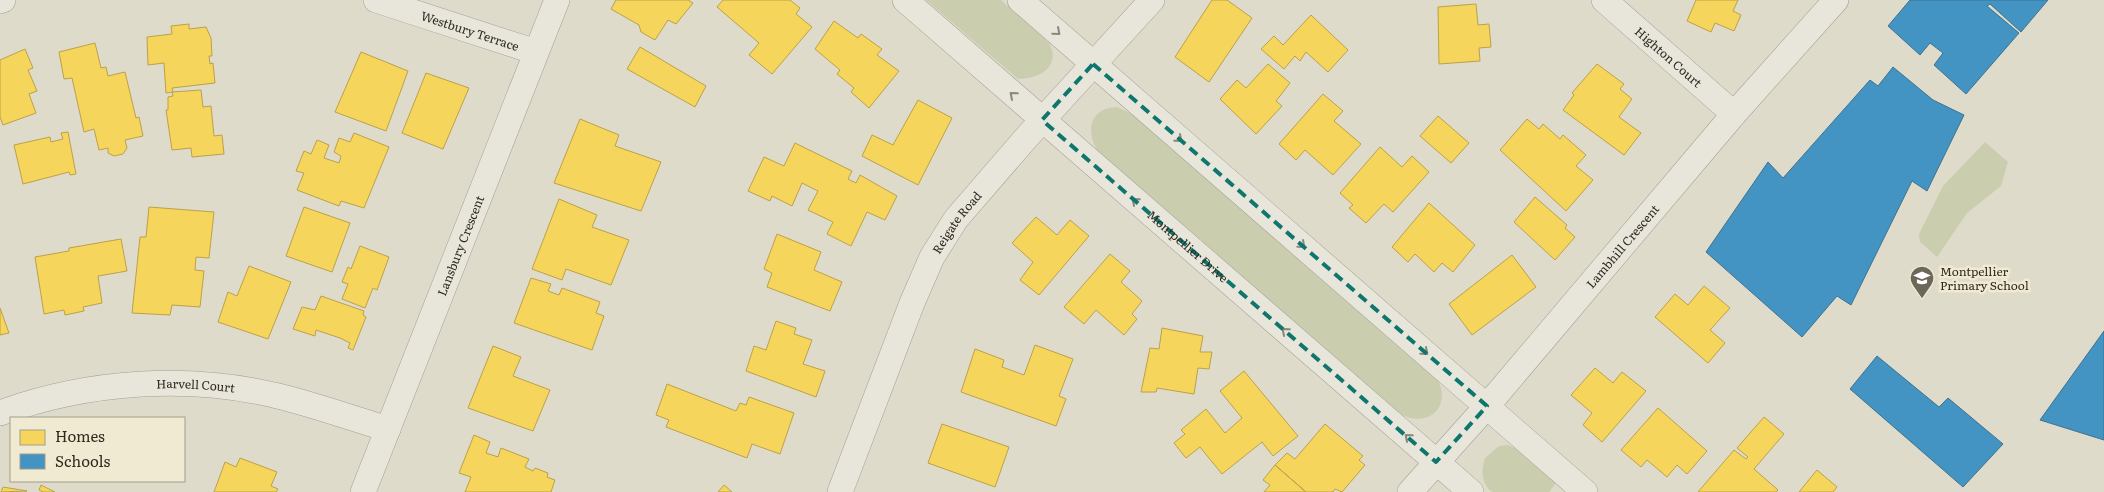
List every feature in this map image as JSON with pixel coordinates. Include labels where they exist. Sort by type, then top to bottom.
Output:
[{"type":"street","name":"Westbury Terrace","points":[[376,0],[536,52]]},
{"type":"street","name":"Lansbury Crescent","points":[[363,492],[557,0]]},
{"type":"street","name":"Montpellier Drive","points":[[905,0],[1471,492]]},
{"type":"street","points":[[1020,0],[1585,492]]},
{"type":"street","name":"Reigate Road","points":[[840,492],[912,303],[932,257],[956,219],[1042,120],[1152,0]]},
{"type":"street","name":"Highton Court","points":[[1604,0],[1734,114]]},
{"type":"street","name":"Lambhill Crescent","points":[[1410,492],[1487,406],[1734,114],[1836,0]]},
{"type":"street","name":"Harvell Court","points":[[0,413],[29,403],[83,391],[131,385],[171,384],[245,390],[278,396],[388,429]]},
{"type":"highlighted area","points":[[1093,64],[1487,406],[1436,462],[1042,120]]},
{"type":"green space","points":[[926,0],[1001,0],[1049,43],[1053,59],[1046,70],[1040,74],[1034,77],[1018,79]]},
{"type":"green space","points":[[1117,107],[1132,114],[1437,378],[1442,397],[1436,412],[1421,419],[1402,415],[1097,150],[1091,135],[1093,121],[1101,111]]},
{"type":"green space","points":[[1985,142],[2008,162],[2001,186],[1967,213],[1937,257],[1920,242],[1919,234],[1943,186]]},
{"type":"green space","points":[[1508,445],[1519,450],[1556,483],[1549,492],[1492,492],[1488,488],[1483,476],[1485,458],[1499,446]]},
{"type":"building: Homes","points":[[616,0],[688,0],[693,3],[676,24],[668,20],[655,40],[641,32],[639,25],[611,9]]},
{"type":"building: Homes","points":[[723,0],[790,0],[800,8],[796,14],[812,27],[772,74],[749,55],[759,43],[717,7]]},
{"type":"building: Homes","points":[[1212,0],[1227,0],[1252,18],[1209,82],[1175,57]]},
{"type":"building: Homes","points":[[1696,0],[1738,0],[1733,11],[1741,15],[1734,31],[1715,23],[1711,32],[1687,21]]},
{"type":"building: Homes","points":[[1476,4],[1478,25],[1489,24],[1491,47],[1479,48],[1480,61],[1439,64],[1438,7]]},
{"type":"building: Homes","points":[[1311,15],[1348,50],[1328,72],[1306,52],[1300,61],[1295,56],[1284,69],[1261,49],[1274,36],[1283,45]]},
{"type":"building: Homes","points":[[834,21],[858,38],[861,34],[882,49],[877,55],[899,71],[869,108],[851,92],[854,88],[837,74],[840,70],[815,49]]},
{"type":"building: Homes","points":[[189,24],[189,29],[206,27],[211,38],[212,56],[209,56],[210,64],[213,63],[215,83],[172,88],[173,92],[166,93],[164,63],[148,65],[147,37],[172,34],[171,26]]},
{"type":"building: Homes","points":[[95,43],[101,68],[106,67],[108,76],[125,72],[136,118],[139,117],[143,136],[125,140],[127,148],[123,154],[114,156],[108,153],[108,148],[99,150],[94,129],[84,132],[72,78],[64,79],[59,52]]},
{"type":"building: Homes","points":[[640,47],[706,86],[695,107],[627,69]]},
{"type":"building: Homes","points":[[25,49],[33,68],[28,70],[37,91],[29,94],[36,113],[3,125],[0,117],[0,60]]},
{"type":"building: Homes","points":[[361,52],[408,71],[386,131],[335,112]]},
{"type":"building: Homes","points":[[1268,64],[1290,83],[1276,101],[1282,106],[1256,134],[1220,99],[1237,80],[1246,88]]},
{"type":"building: Homes","points":[[1597,64],[1624,84],[1620,89],[1632,99],[1619,117],[1641,133],[1624,155],[1563,110],[1574,95],[1572,93]]},
{"type":"building: Homes","points":[[426,73],[469,88],[443,149],[402,133]]},
{"type":"building: Homes","points":[[201,90],[203,107],[211,106],[214,136],[222,135],[224,154],[192,157],[191,148],[172,150],[166,110],[168,110],[168,97],[173,96],[172,92]]},
{"type":"building: Homes","points":[[1323,94],[1343,111],[1334,121],[1361,144],[1333,175],[1305,150],[1296,160],[1279,144]]},
{"type":"building: Homes","points":[[918,100],[952,118],[918,185],[862,156],[872,135],[893,145]]},
{"type":"building: Homes","points":[[1438,116],[1469,143],[1451,163],[1420,136]]},
{"type":"building: Homes","points":[[580,119],[619,135],[615,146],[661,162],[641,211],[554,183]]},
{"type":"building: Homes","points":[[1527,119],[1539,129],[1543,124],[1560,139],[1563,135],[1586,155],[1576,166],[1593,180],[1566,211],[1500,150]]},
{"type":"building: Homes","points":[[68,132],[76,174],[70,175],[69,172],[23,184],[14,145],[50,137],[51,142],[63,139],[61,133]]},
{"type":"building: Homes","points":[[354,133],[389,147],[364,208],[341,201],[339,206],[297,190],[304,173],[296,171],[304,151],[311,154],[317,140],[329,145],[324,158],[339,163],[341,156],[334,152],[339,138],[350,142]]},
{"type":"building: Homes","points":[[795,143],[852,171],[848,179],[856,183],[860,175],[897,196],[885,220],[867,212],[851,246],[827,234],[833,222],[808,210],[818,191],[802,183],[792,206],[772,196],[770,201],[748,191],[764,157],[784,166]]},
{"type":"building: Homes","points":[[1380,147],[1402,167],[1412,156],[1429,172],[1393,212],[1384,204],[1366,223],[1349,208],[1353,205],[1340,193]]},
{"type":"building: Homes","points":[[1535,197],[1567,225],[1565,228],[1575,237],[1555,260],[1514,222]]},
{"type":"building: Homes","points":[[559,199],[597,215],[592,227],[629,240],[611,285],[566,269],[562,280],[532,269]]},
{"type":"building: Homes","points":[[1429,203],[1475,245],[1453,272],[1442,263],[1434,272],[1415,254],[1408,262],[1392,247]]},
{"type":"building: Homes","points":[[149,207],[214,212],[209,258],[196,257],[195,270],[204,271],[200,307],[172,305],[170,315],[132,313],[140,237],[146,237]]},
{"type":"building: Homes","points":[[304,207],[350,223],[332,272],[286,256]]},
{"type":"building: Homes","points":[[1036,217],[1057,235],[1070,220],[1089,236],[1039,295],[1020,280],[1033,262],[1012,243]]},
{"type":"building: Homes","points":[[777,234],[821,252],[814,270],[842,282],[830,311],[767,287],[772,273],[764,269]]},
{"type":"building: Homes","points":[[121,239],[127,271],[98,276],[102,303],[83,307],[84,311],[65,315],[64,310],[44,314],[35,257],[69,251],[69,248]]},
{"type":"building: Homes","points":[[360,246],[389,257],[377,290],[373,288],[365,308],[342,299],[348,284],[342,282],[348,267],[351,269]]},
{"type":"building: Homes","points":[[1110,254],[1130,271],[1121,282],[1142,301],[1132,314],[1137,319],[1124,335],[1096,310],[1084,324],[1064,307]]},
{"type":"building: Homes","points":[[1512,255],[1536,287],[1472,335],[1449,304]]},
{"type":"building: Homes","points":[[249,266],[291,282],[268,339],[218,322],[228,292],[237,296]]},
{"type":"building: Homes","points":[[531,278],[551,284],[548,291],[559,295],[562,288],[600,302],[596,313],[604,316],[592,350],[514,323]]},
{"type":"building: Homes","points":[[1704,286],[1730,308],[1710,330],[1725,343],[1708,363],[1655,317],[1675,294],[1688,305]]},
{"type":"building: Homes","points":[[321,296],[364,311],[363,315],[366,317],[353,350],[348,348],[350,343],[340,338],[316,330],[315,336],[293,329],[302,307],[315,310]]},
{"type":"building: Homes","points":[[0,308],[9,333],[0,335]]},
{"type":"building: Homes","points":[[776,321],[796,328],[794,334],[812,340],[803,364],[825,371],[816,397],[746,371],[754,346],[766,350]]},
{"type":"building: Homes","points":[[1162,328],[1203,336],[1200,352],[1212,352],[1209,369],[1198,368],[1194,394],[1157,388],[1156,392],[1141,392],[1150,348],[1159,349]]},
{"type":"building: Homes","points":[[1035,345],[1073,359],[1059,396],[1066,399],[1056,426],[961,392],[975,349],[1004,360],[1002,367],[1024,375]]},
{"type":"building: Homes","points":[[493,346],[521,357],[513,376],[550,390],[533,431],[468,408]]},
{"type":"building: Homes","points":[[1595,368],[1613,383],[1622,372],[1646,391],[1602,442],[1583,425],[1592,413],[1571,395]]},
{"type":"building: Homes","points":[[1244,371],[1298,436],[1273,456],[1262,442],[1222,474],[1200,447],[1186,458],[1174,443],[1185,434],[1181,430],[1206,409],[1225,433],[1242,418],[1220,391]]},
{"type":"building: Homes","points":[[667,384],[736,411],[740,403],[746,405],[749,397],[794,413],[780,454],[752,444],[747,458],[666,427],[669,420],[656,415]]},
{"type":"building: Homes","points":[[1658,408],[1707,451],[1687,474],[1677,465],[1667,477],[1647,460],[1641,467],[1621,450]]},
{"type":"building: Homes","points":[[1764,417],[1784,434],[1754,469],[1778,490],[1776,492],[1698,492],[1734,450],[1746,459],[1748,457],[1737,448]]},
{"type":"building: Homes","points":[[942,424],[1009,447],[995,487],[928,463]]},
{"type":"building: Homes","points":[[1325,424],[1363,456],[1359,460],[1365,465],[1342,492],[1335,489],[1333,492],[1306,492],[1275,465],[1287,453],[1295,459]]},
{"type":"building: Homes","points":[[474,435],[490,442],[486,453],[498,457],[501,448],[529,459],[525,467],[533,471],[535,468],[548,473],[547,477],[555,480],[551,492],[465,492],[471,477],[459,473]]},
{"type":"building: Homes","points":[[240,458],[277,472],[271,486],[278,489],[276,492],[214,492],[225,462],[236,467]]},
{"type":"building: Homes","points":[[1275,465],[1306,492],[1264,492],[1270,485],[1263,480]]},
{"type":"building: Homes","points":[[1817,470],[1837,487],[1833,492],[1799,492]]},
{"type":"building: Homes","points":[[41,485],[55,492],[39,490]]},
{"type":"building: Homes","points":[[724,485],[732,492],[718,492]]},
{"type":"building: Homes","points":[[3,487],[27,491],[1,492]]},
{"type":"building: Schools","points":[[1910,0],[2048,0],[2021,32],[1990,4],[1987,6],[2019,33],[1966,94],[1934,65],[1943,53],[1930,43],[1920,55],[1888,26]]},
{"type":"building: Schools","points":[[1893,67],[1933,100],[1964,115],[1927,191],[1912,181],[1851,305],[1837,296],[1802,337],[1706,252],[1768,162],[1783,178],[1870,80],[1878,86]]},
{"type":"building: Schools","points":[[2104,331],[2104,440],[2040,420]]},
{"type":"building: Schools","points":[[1877,356],[1939,407],[1948,398],[2003,444],[1963,487],[1850,389]]},
{"type":"place","name":"Montpellier Primary School","points":[[1922,299]]}]
